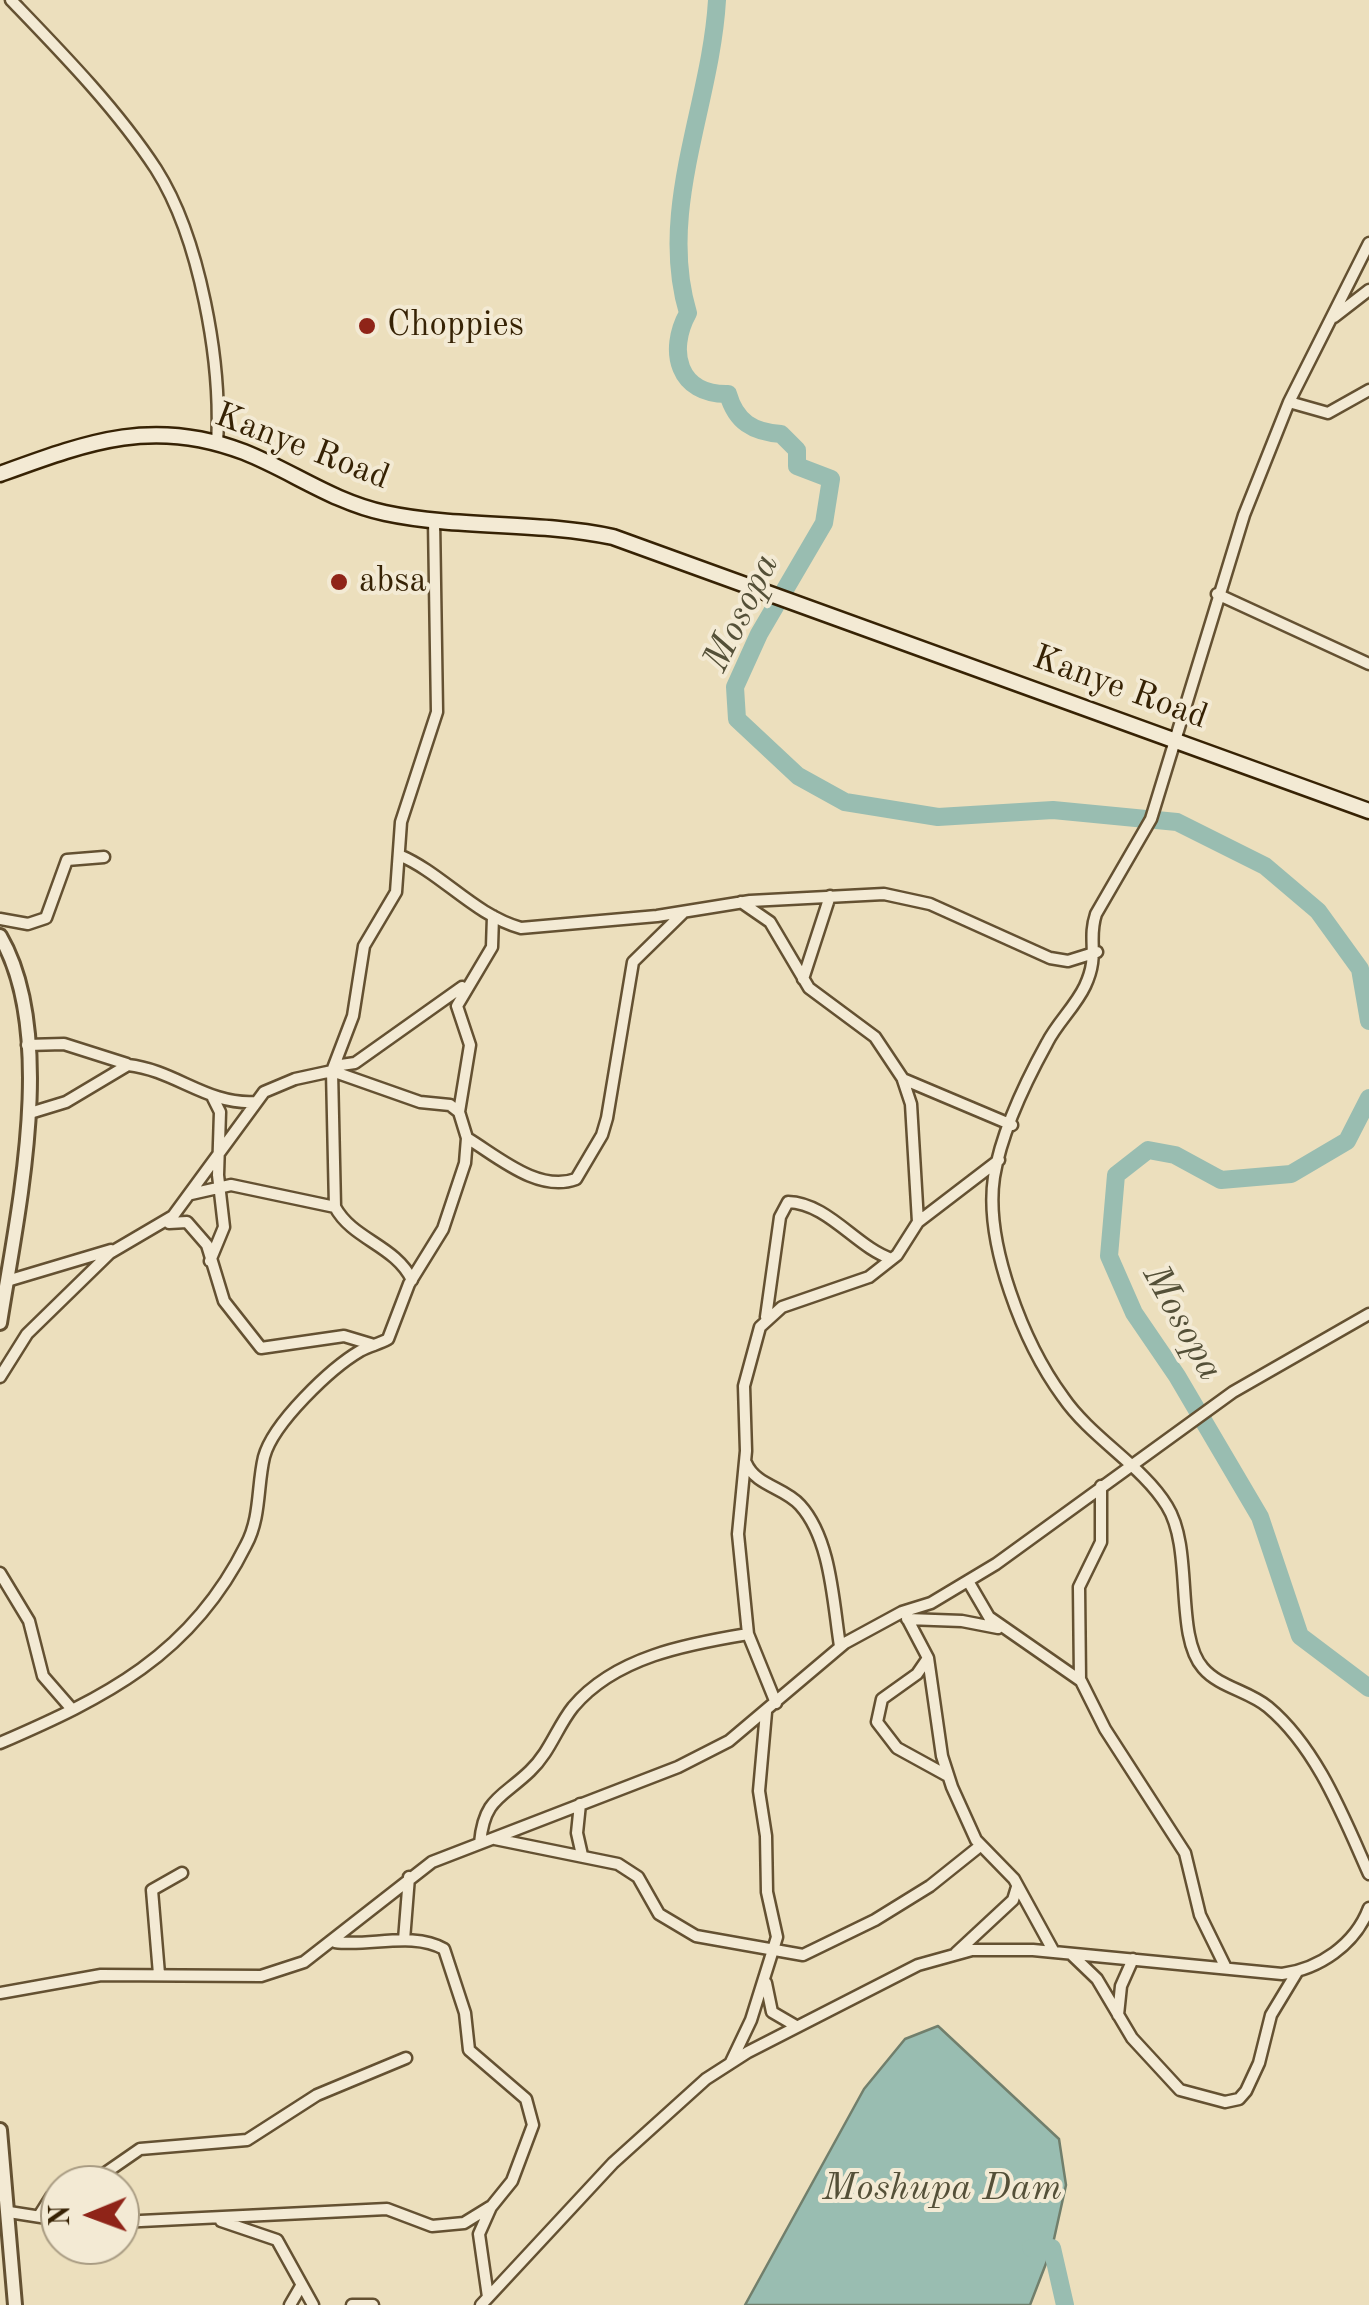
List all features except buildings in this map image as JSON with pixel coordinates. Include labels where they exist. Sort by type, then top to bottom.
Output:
[{"type":"main road","name":"Kanye Road","points":[[0,474],[127,434],[181,433],[245,452],[357,506],[434,520],[587,531],[648,547],[758,586],[1369,811]]},
{"type":"street","points":[[10,0],[148,158],[178,214],[216,380],[216,444]]},
{"type":"street","points":[[1369,243],[1290,402],[1217,594],[1151,819],[1096,914],[1091,930],[1097,952],[1084,988],[1047,1041],[999,1160],[993,1190],[995,1222],[1026,1333],[1068,1404],[1157,1492],[1175,1522],[1192,1645],[1202,1668],[1264,1704],[1289,1727],[1309,1753],[1369,1874]]},
{"type":"street","points":[[1330,320],[1369,290]]},
{"type":"street","points":[[1290,402],[1328,413],[1369,390]]},
{"type":"street","points":[[336,1207],[333,1068],[353,1016],[364,946],[396,892],[400,822],[438,703],[434,520]]},
{"type":"street","points":[[1217,594],[1369,664]]},
{"type":"street","points":[[399,856],[420,864],[443,886],[493,916],[509,924],[536,928],[741,902],[884,894],[930,904],[1063,961],[1097,952]]},
{"type":"street","points":[[0,919],[28,924],[46,918],[67,860],[104,858]]},
{"type":"street","points":[[803,979],[830,896]]},
{"type":"street","points":[[741,902],[778,932],[816,996],[875,1037],[902,1079],[911,1104],[918,1222]]},
{"type":"street","points":[[466,1138],[532,1178],[567,1182],[583,1171],[607,1118],[633,962],[683,912]]},
{"type":"street","points":[[0,1744],[26,1728],[51,1725],[70,1708],[151,1666],[203,1612],[252,1532],[264,1457],[280,1426],[356,1353],[388,1339],[412,1280],[443,1229],[463,1171],[466,1138],[459,1112],[470,1065],[470,1045],[457,1006],[466,984],[492,947],[493,916]]},
{"type":"street","points":[[0,936],[14,965],[26,1045],[30,1113],[0,1323]]},
{"type":"street","points":[[7,1280],[116,1248],[166,1223],[218,1159],[254,1102],[275,1086],[356,1063],[466,984]]},
{"type":"street","points":[[26,1045],[64,1044],[166,1074],[213,1098],[254,1102]]},
{"type":"street","points":[[30,1113],[66,1102],[128,1065]]},
{"type":"street","points":[[333,1068],[420,1102],[450,1105],[459,1112]]},
{"type":"street","points":[[902,1079],[1012,1125]]},
{"type":"street","points":[[210,1261],[224,1226],[218,1159],[220,1112],[213,1098]]},
{"type":"street","points":[[766,1318],[782,1307],[870,1277],[892,1259],[918,1222],[999,1160]]},
{"type":"street","points":[[191,1194],[236,1186],[336,1207],[358,1232],[396,1256],[412,1280]]},
{"type":"street","points":[[776,1703],[748,1634],[738,1534],[745,1459],[744,1386],[751,1352],[766,1318],[780,1217],[788,1202],[850,1230],[875,1252],[892,1259]]},
{"type":"street","points":[[166,1223],[192,1226],[204,1238],[224,1301],[261,1348],[344,1336],[374,1345]]},
{"type":"street","points":[[0,1377],[40,1320],[116,1248]]},
{"type":"street","points":[[0,1993],[90,1975],[279,1973],[334,1942],[432,1862],[704,1756],[766,1712],[840,1646],[968,1581],[1233,1392],[1369,1314]]},
{"type":"street","points":[[745,1459],[754,1477],[791,1496],[808,1516],[822,1548],[840,1646]]},
{"type":"street","points":[[1101,1486],[1101,1542],[1079,1586],[1080,1681],[1105,1729],[1186,1853],[1200,1915],[1226,1968]]},
{"type":"street","points":[[0,1572],[29,1621],[42,1676],[70,1708]]},
{"type":"street","points":[[968,1581],[977,1603],[1004,1629],[1080,1681]]},
{"type":"street","points":[[905,1616],[1004,1629]]},
{"type":"street","points":[[905,1616],[928,1658],[949,1776],[980,1846],[1018,1887],[1054,1952]]},
{"type":"street","points":[[486,1840],[490,1803],[530,1770],[554,1742],[574,1706],[592,1688],[667,1649],[748,1634]]},
{"type":"street","points":[[928,1658],[917,1674],[882,1700],[878,1722],[897,1748],[949,1776]]},
{"type":"street","points":[[731,2063],[774,1951],[776,1923],[767,1892],[766,1836],[759,1791],[766,1712]]},
{"type":"street","points":[[580,1804],[578,1833],[582,1855]]},
{"type":"street","points":[[486,1840],[618,1864],[638,1877],[658,1914],[668,1923],[696,1936],[803,1955],[822,1949],[930,1886],[980,1846]]},
{"type":"street","points":[[160,1974],[152,1890],[182,1873]]},
{"type":"street","points":[[404,1940],[409,1877]]},
{"type":"street","points":[[955,1954],[1013,1900],[1018,1887]]},
{"type":"street","points":[[1070,1953],[1097,1978],[1118,2016],[1180,2090],[1200,2099],[1238,2099],[1259,2063],[1276,2004],[1297,1972],[1336,1952],[1369,1908]]},
{"type":"street","points":[[334,1942],[363,1946],[404,1940],[434,1944],[444,1950],[466,2012],[469,2050],[502,2075],[526,2100],[531,2111],[533,2125],[525,2154],[512,2181],[491,2207],[479,2234],[484,2301]]},
{"type":"street","points":[[484,2301],[672,2106],[731,2063],[867,1988],[972,1950],[1070,1953],[1297,1972]]},
{"type":"street","points":[[1118,2016],[1121,1986],[1133,1959]]},
{"type":"street","points":[[765,1978],[772,2012],[796,2026]]},
{"type":"street","points":[[118,2165],[140,2150],[246,2140],[317,2095],[406,2058]]},
{"type":"street","points":[[0,2130],[9,2212],[5,2228],[15,2305]]},
{"type":"street","points":[[140,2221],[387,2209],[432,2226],[464,2223],[491,2207]]},
{"type":"street","points":[[9,2212],[39,2216]]},
{"type":"street","points":[[212,2218],[277,2240],[313,2305]]},
{"type":"street","points":[[290,2305],[301,2286]]},
{"type":"street","points":[[352,2305],[373,2305]]},
{"type":"water","name":"Moshupa Dam","points":[[938,2026],[1059,2139],[1066,2185],[1052,2248],[1030,2305],[745,2305],[864,2089],[905,2039]]},
{"type":"waterway","name":"Mosopa","points":[[717,0],[706,79],[682,196],[680,274],[688,313],[678,342],[678,356],[688,379],[711,392],[728,394],[747,424],[781,434],[797,450],[797,466],[831,479],[824,523],[759,634],[735,687],[737,719],[798,776],[845,802],[938,817],[1053,810],[1177,822],[1265,866],[1318,911],[1360,969],[1369,1021]]},
{"type":"waterway","name":"Mosopa","points":[[1369,1098],[1347,1141],[1291,1174],[1221,1180],[1175,1155],[1148,1150],[1116,1175],[1109,1256],[1134,1313],[1177,1376],[1260,1517],[1300,1636],[1369,1688]]},
{"type":"waterway","name":"Mosopa","points":[[1031,2248],[1052,2248],[1065,2305]]},
{"type":"place","name":"Choppies","points":[[367,326]]},
{"type":"place","name":"absa","points":[[339,582]]}]
